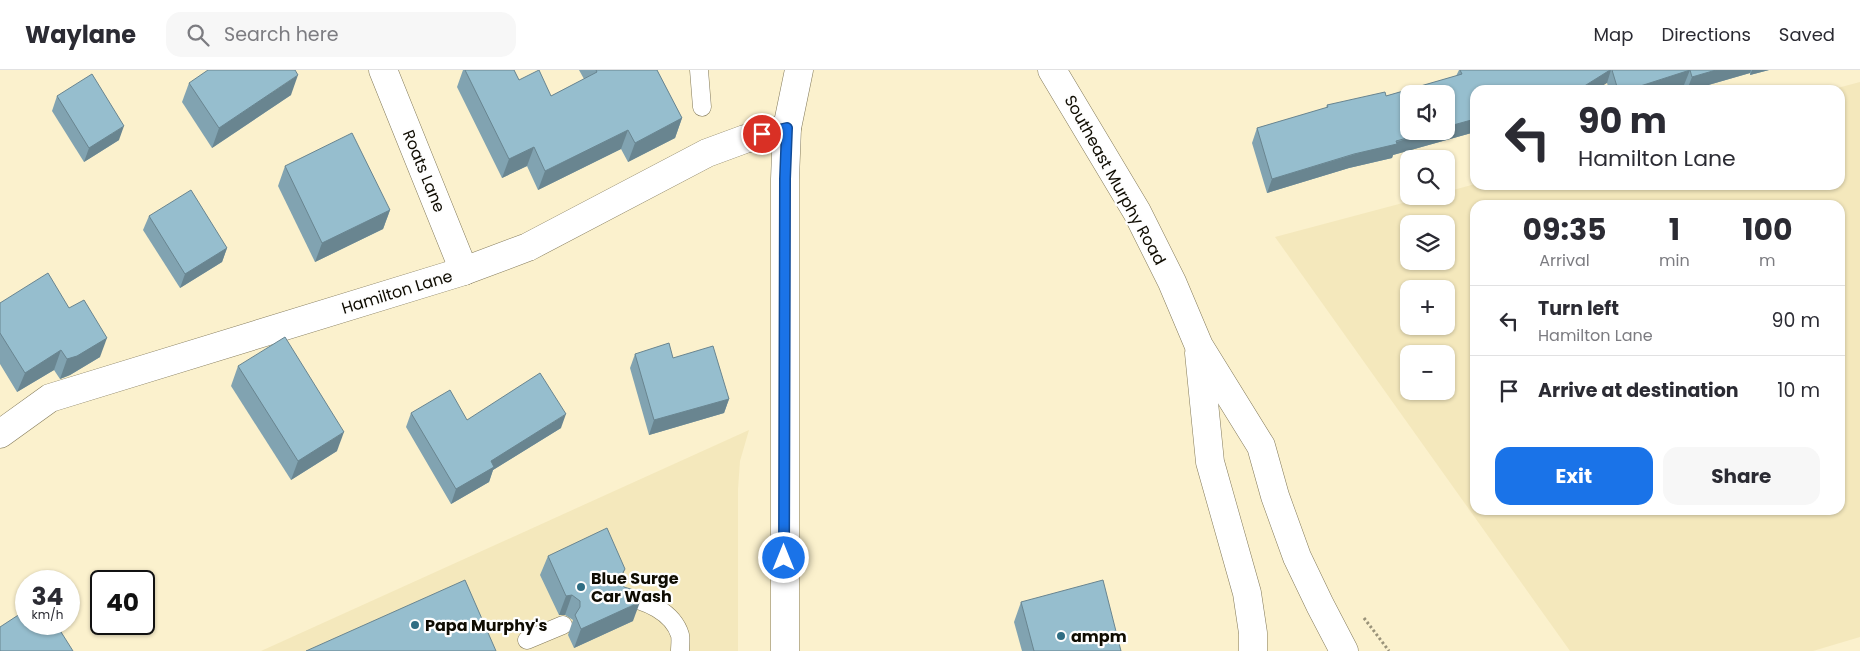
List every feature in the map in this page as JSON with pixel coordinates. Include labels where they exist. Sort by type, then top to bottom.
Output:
[{"type":"street","name":"Roats Lane","points":[[383,70],[464,271]]},
{"type":"street","points":[[785,651],[785,179],[787,128],[799,70]]},
{"type":"street","name":"Southeast Murphy Road","points":[[1052,70],[1137,212],[1168,273],[1198,346],[1261,446],[1275,496],[1297,557],[1344,651]]},
{"type":"street","name":"Hamilton Lane","points":[[0,434],[50,398],[464,271],[528,247],[707,153],[745,139],[787,128]]},
{"type":"street","name":"Southeast Murphy Road","points":[[1198,346],[1210,462],[1247,593],[1253,633],[1253,651]]},
{"type":"lane","points":[[699,70],[702,107]]},
{"type":"lane","points":[[622,598],[637,599],[670,616],[680,636],[680,651]]},
{"type":"lane","points":[[527,640],[563,625]]},
{"type":"path","points":[[1361,613],[1389,651]]},
{"type":"shaded area","points":[[1860,82],[1860,637],[1813,651],[1570,651],[1473,515],[1845,515],[1845,200],[1470,200],[1470,511],[1275,237],[1400,204],[1455,205],[1455,190],[1470,185],[1470,190],[1845,190],[1845,86]]},
{"type":"shaded area","points":[[749,430],[740,461],[738,489],[738,651],[261,651]]},
{"type":"building","points":[[208,70],[295,70],[298,75],[219,128],[189,83]]},
{"type":"building","points":[[465,70],[514,70],[519,80],[539,70],[551,96],[597,72],[596,70],[657,70],[682,118],[635,143],[628,130],[545,171],[534,147],[509,159]]},
{"type":"building","points":[[1460,70],[1610,70],[1586,85],[1470,85],[1470,120],[1455,125],[1455,85],[1424,85],[1462,74]]},
{"type":"building","points":[[1612,70],[1690,70],[1644,85],[1616,85]]},
{"type":"building","points":[[1690,70],[1716,70],[1692,77]]},
{"type":"building","points":[[92,74],[124,126],[89,148],[57,96]]},
{"type":"building","points":[[1385,92],[1386,96],[1400,92],[1400,140],[1396,141],[1397,144],[1354,154],[1272,179],[1257,128],[1328,107],[1327,105]]},
{"type":"building","points":[[352,133],[390,210],[322,243],[285,166]]},
{"type":"building","points":[[191,190],[227,248],[185,274],[149,216]]},
{"type":"building","points":[[48,273],[69,308],[84,300],[107,338],[77,356],[67,359],[61,350],[25,373],[0,333],[0,303]]},
{"type":"building","points":[[285,337],[344,432],[298,461],[238,366]]},
{"type":"building","points":[[669,343],[673,358],[713,346],[729,399],[654,420],[635,354]]},
{"type":"building","points":[[540,373],[566,414],[491,461],[494,467],[456,489],[411,413],[450,390],[467,420]]},
{"type":"building","name":"Blue Surge Car Wash","points":[[607,528],[625,569],[620,577],[621,583],[624,587],[634,590],[640,602],[581,629],[575,615],[580,607],[580,601],[572,595],[566,596],[548,556]]},
{"type":"building","points":[[465,580],[496,651],[306,651]]},
{"type":"building","points":[[1103,580],[1121,651],[1034,651],[1021,602]]},
{"type":"building","points":[[15,617],[15,635],[63,635],[73,651],[0,651],[0,627]]},
{"type":"place","name":"Blue Surge Car Wash","points":[[581,587]]},
{"type":"place","name":"Papa Murphy's","points":[[415,625]]},
{"type":"place","name":"ampm","points":[[1061,636]]},
{"type":"route","points":[[762,134],[787,128],[785,179],[784,558]]}]
